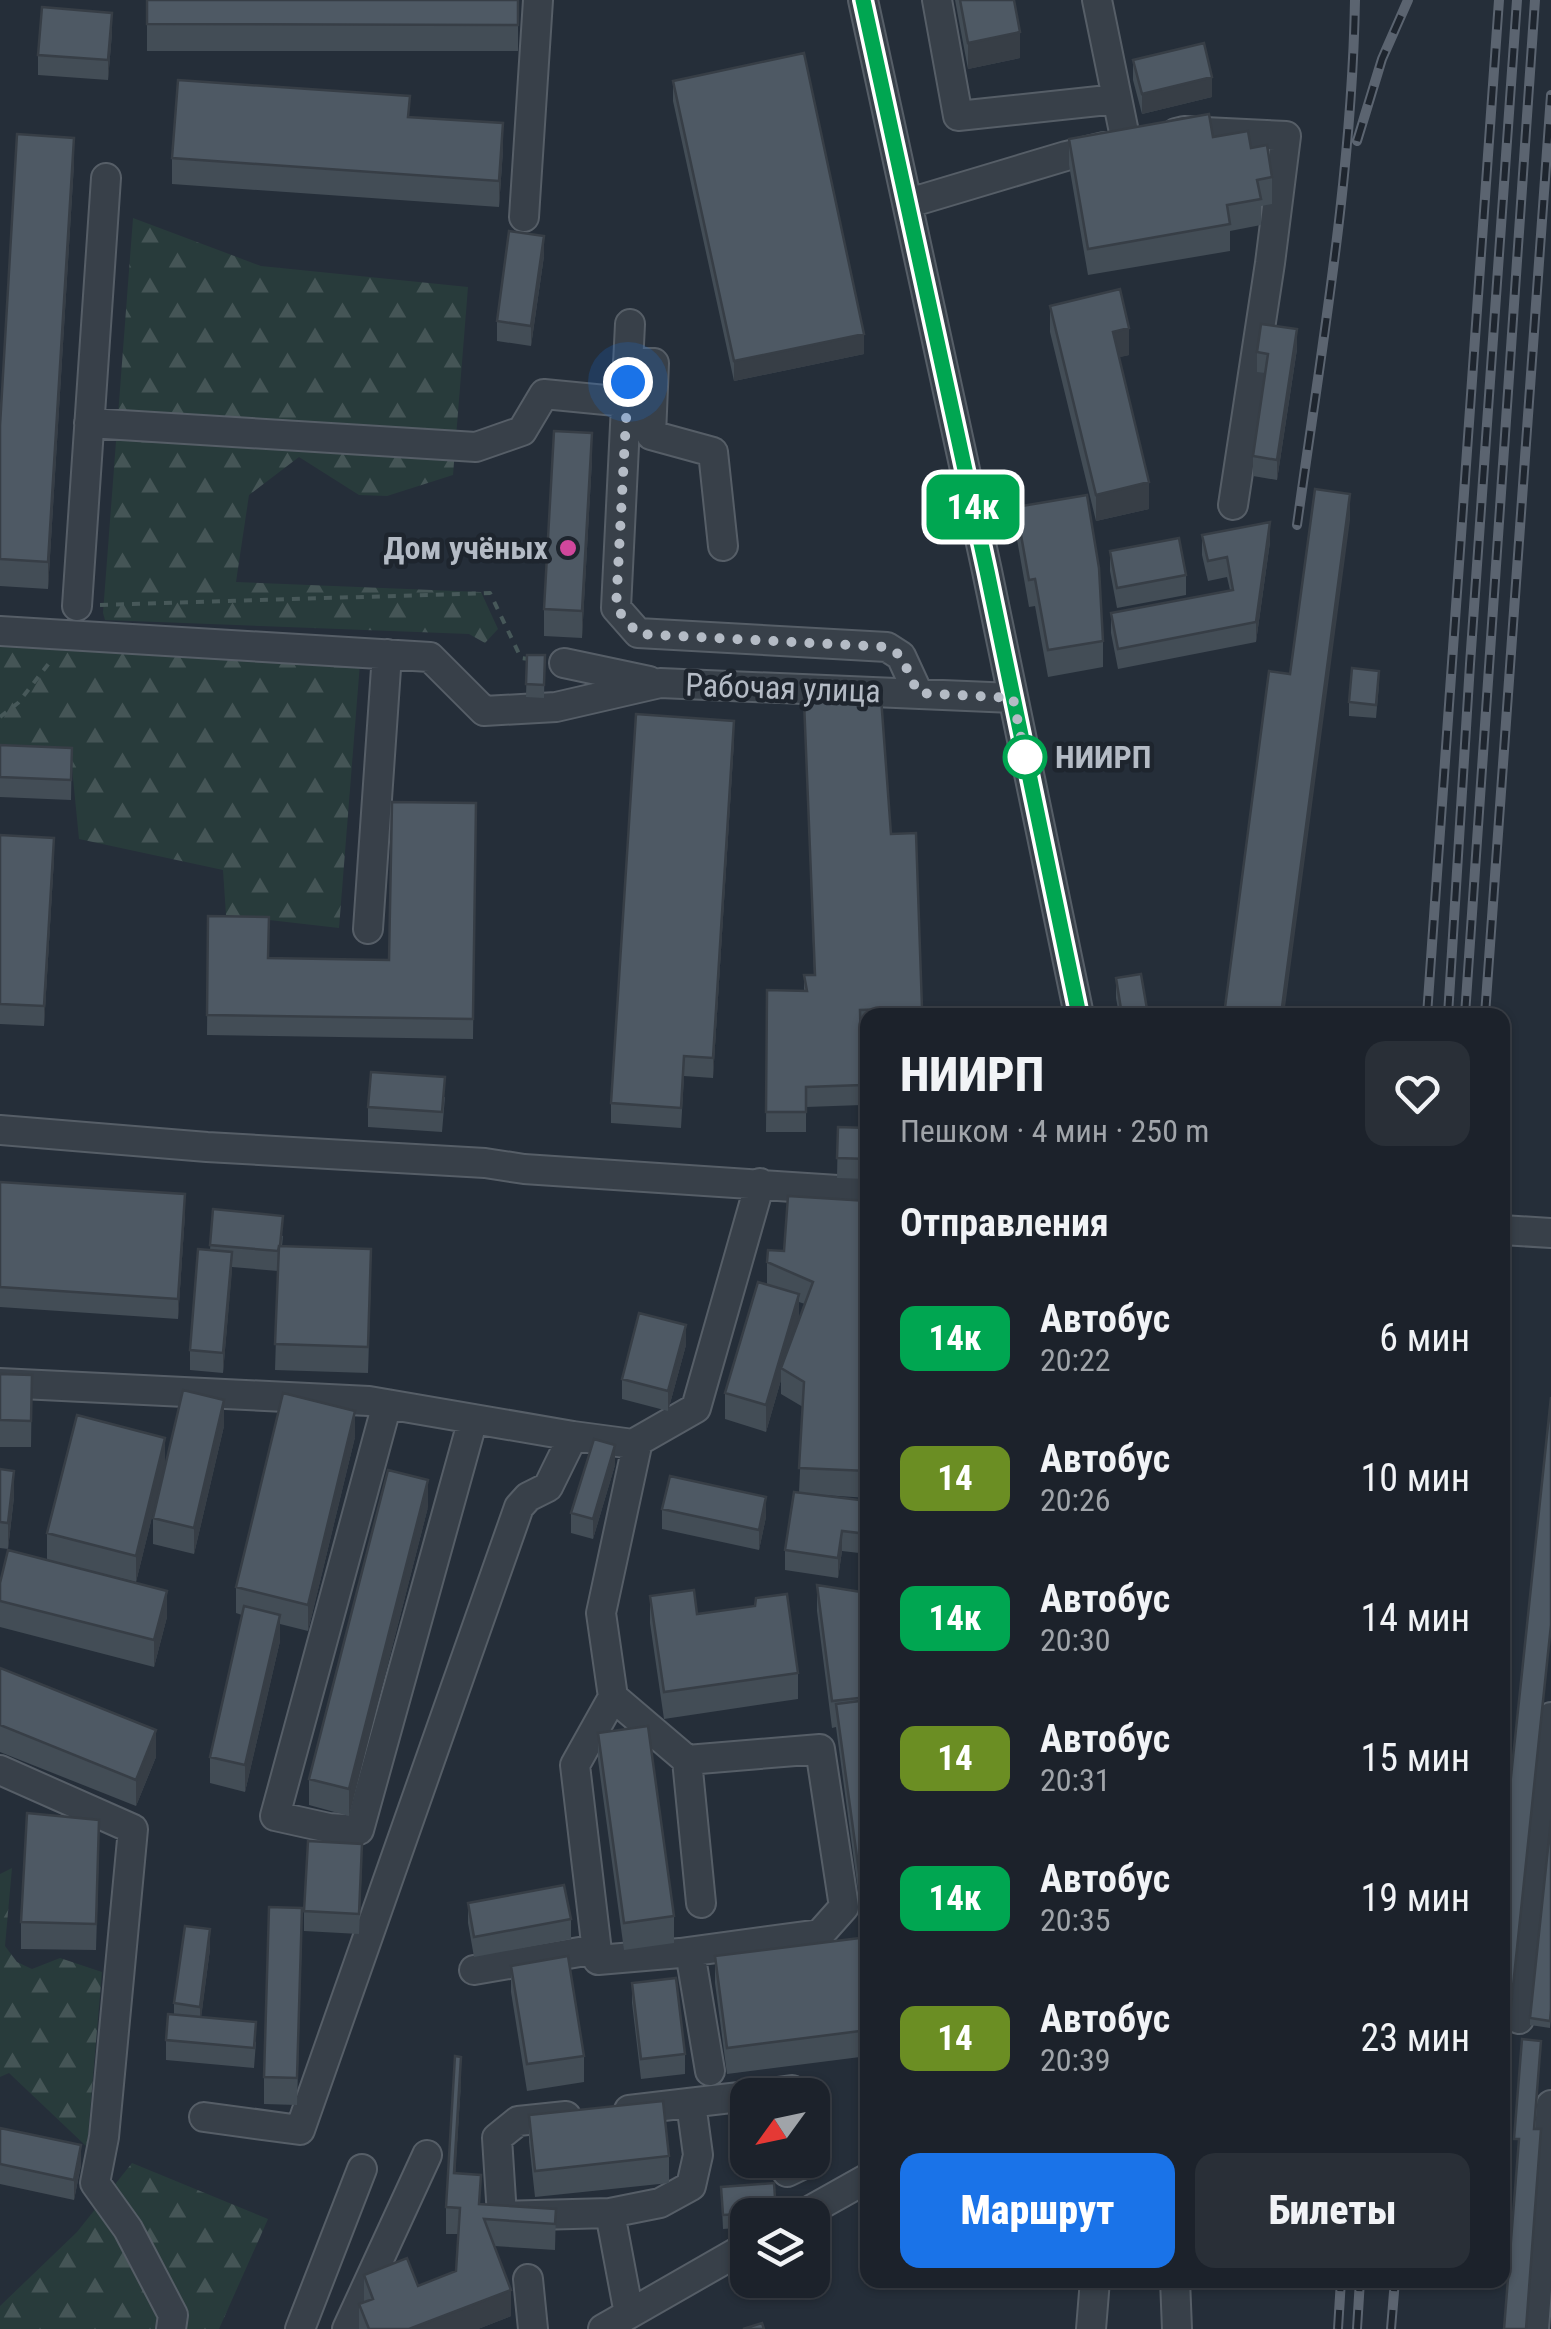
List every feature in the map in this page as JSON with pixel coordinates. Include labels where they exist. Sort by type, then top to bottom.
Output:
[{"type":"street","points":[[524,216],[538,0]]},
{"type":"street","points":[[864,0],[1079,1008]]},
{"type":"street","points":[[937,0],[958,116],[1117,99]]},
{"type":"street","points":[[1097,0],[1126,142]]},
{"type":"street","points":[[908,203],[1066,156],[1184,131],[1286,136],[1233,506]]},
{"type":"street","points":[[77,606],[106,178]]},
{"type":"street","points":[[630,324],[616,608],[638,634],[888,647],[901,656],[918,693]]},
{"type":"street","points":[[628,362],[654,363],[651,435],[713,452],[723,546]]},
{"type":"street","points":[[89,423],[476,446],[522,431],[544,394],[626,402]]},
{"type":"street","name":"Рабочая улица","points":[[0,632],[430,657],[484,712],[556,708],[660,683],[1013,698]]},
{"type":"street","points":[[368,929],[387,654]]},
{"type":"street","points":[[564,663],[660,683]]},
{"type":"street","points":[[0,1130],[860,1191]]},
{"type":"street","points":[[0,1383],[369,1401],[633,1444],[696,1408],[760,1184]]},
{"type":"street","points":[[1510,1231],[1543,1233]]},
{"type":"street","points":[[387,1404],[275,1816],[328,1828],[359,1830],[474,1418]]},
{"type":"street","points":[[204,2117],[300,2130],[512,1524],[528,1497],[548,1488],[572,1436]]},
{"type":"street","points":[[638,1441],[600,1613],[613,1696],[574,1765],[598,1960],[820,1934],[844,1907],[820,1749],[687,1760]]},
{"type":"street","points":[[613,1696],[687,1760],[701,1903]]},
{"type":"street","points":[[1519,2019],[1551,1717]]},
{"type":"street","points":[[0,1770],[134,1829],[104,2136],[94,2184],[128,2229],[173,2315],[171,2329]]},
{"type":"street","points":[[474,1970],[597,1950]]},
{"type":"street","points":[[690,1952],[710,2071]]},
{"type":"street","points":[[691,2103],[698,2155],[691,2186],[660,2204],[610,2213],[502,2216],[497,2138],[518,2120],[730,2098]]},
{"type":"street","points":[[1534,2329],[1551,2105]]},
{"type":"street","points":[[347,2329],[427,2155]]},
{"type":"street","points":[[300,2329],[362,2169]]},
{"type":"street","points":[[830,2199],[860,2182]]},
{"type":"street","points":[[610,2213],[630,2314]]},
{"type":"street","points":[[603,2329],[730,2256]]},
{"type":"street","points":[[528,2279],[533,2329]]},
{"type":"street","points":[[1091,2329],[1094,2288]]},
{"type":"street","points":[[1175,2288],[1177,2329]]},
{"type":"path","points":[[77,606],[490,594],[520,658],[564,663]]},
{"type":"path","points":[[0,718],[18,703],[54,656],[62,635]]},
{"type":"green space","points":[[133,218],[261,266],[468,287],[453,475],[387,496],[359,495],[299,457],[249,495],[236,582],[481,592],[498,629],[485,643],[469,634],[105,620]]},
{"type":"green space","points":[[0,641],[360,663],[339,928],[226,915],[223,870],[79,839],[72,768],[0,765]]},
{"type":"green space","points":[[12,1868],[5,1946],[17,1962],[32,1969],[60,1958],[102,1972],[87,2147],[9,2073],[0,2077],[0,1874]]},
{"type":"green space","points":[[132,2163],[268,2219],[219,2329],[0,2329],[0,2306],[77,2232]]},
{"type":"building","points":[[147,0],[518,0],[518,25],[147,24]]},
{"type":"building","points":[[960,0],[1014,0],[1020,32],[968,43]]},
{"type":"building","points":[[42,7],[112,13],[108,60],[38,55]]},
{"type":"building","points":[[1204,43],[1212,77],[1142,94],[1133,60]]},
{"type":"building","points":[[804,53],[864,334],[734,361],[673,81]]},
{"type":"building","points":[[178,80],[410,96],[408,117],[503,123],[499,181],[172,158]]},
{"type":"building","points":[[1209,114],[1213,137],[1248,131],[1251,148],[1267,145],[1272,177],[1257,180],[1261,199],[1227,205],[1230,224],[1088,249],[1069,139]]},
{"type":"building","points":[[17,134],[74,138],[48,562],[0,559],[0,426]]},
{"type":"building","points":[[509,231],[544,236],[531,326],[497,321]]},
{"type":"building","points":[[1120,289],[1129,328],[1113,332],[1149,482],[1096,495],[1050,306]]},
{"type":"building","points":[[1261,324],[1297,329],[1277,460],[1253,456],[1268,354],[1257,352]]},
{"type":"building","name":"Дом учёных","points":[[554,431],[592,433],[582,611],[544,609]]},
{"type":"building","points":[[1315,489],[1350,494],[1282,1008],[1225,1008],[1269,671],[1290,674]]},
{"type":"building","points":[[1087,495],[1099,568],[1103,641],[1048,650],[1035,579],[1029,580],[1016,507]]},
{"type":"building","points":[[1270,522],[1256,622],[1118,649],[1111,613],[1233,590],[1227,557],[1208,561],[1202,535]]},
{"type":"building","points":[[1179,538],[1186,575],[1117,588],[1110,551]]},
{"type":"building","points":[[527,655],[545,655],[544,685],[526,684]]},
{"type":"building","points":[[1352,668],[1379,671],[1376,705],[1349,702]]},
{"type":"building","points":[[881,697],[891,834],[916,833],[922,1008],[860,1008],[860,1085],[806,1087],[806,1112],[766,1112],[767,990],[807,991],[804,975],[815,975],[804,701]]},
{"type":"building","points":[[636,714],[734,721],[713,1058],[684,1056],[681,1108],[611,1103]]},
{"type":"building","points":[[0,745],[72,748],[71,780],[0,777]]},
{"type":"building","points":[[392,802],[476,803],[473,1019],[207,1015],[208,916],[269,917],[268,958],[389,960]]},
{"type":"building","points":[[0,835],[54,838],[44,1006],[0,1004]]},
{"type":"building","points":[[1141,974],[1147,1008],[1121,1008],[1116,978]]},
{"type":"building","points":[[371,1072],[445,1077],[442,1112],[368,1107]]},
{"type":"building","points":[[838,1127],[860,1128],[860,1159],[837,1158]]},
{"type":"building","points":[[0,1182],[185,1194],[178,1299],[0,1287]]},
{"type":"building","points":[[788,1196],[860,1200],[860,1471],[799,1468],[804,1382],[781,1368],[813,1282],[767,1262],[768,1250],[784,1251]]},
{"type":"building","points":[[213,1209],[283,1216],[278,1251],[210,1245]]},
{"type":"building","points":[[279,1246],[371,1249],[368,1347],[275,1344]]},
{"type":"building","points":[[198,1249],[232,1252],[223,1353],[190,1350]]},
{"type":"building","points":[[758,1282],[799,1294],[766,1405],[725,1393]]},
{"type":"building","points":[[639,1313],[686,1325],[668,1391],[622,1379]]},
{"type":"building","points":[[0,1374],[32,1375],[31,1421],[0,1420]]},
{"type":"building","points":[[183,1390],[224,1400],[194,1528],[153,1518]]},
{"type":"building","points":[[283,1393],[355,1411],[308,1605],[236,1587]]},
{"type":"building","points":[[1551,1397],[1551,1625],[1510,2015],[1510,1786]]},
{"type":"building","points":[[77,1415],[165,1438],[136,1556],[47,1533]]},
{"type":"building","points":[[594,1439],[615,1445],[593,1519],[571,1513]]},
{"type":"building","points":[[0,1469],[14,1471],[8,1523],[0,1522]]},
{"type":"building","points":[[388,1470],[428,1480],[349,1789],[309,1779]]},
{"type":"building","points":[[670,1476],[766,1497],[759,1530],[662,1509]]},
{"type":"building","points":[[794,1492],[860,1500],[860,1533],[842,1531],[838,1558],[785,1550]]},
{"type":"building","points":[[8,1550],[167,1591],[154,1640],[0,1601]]},
{"type":"building","points":[[817,1585],[860,1592],[860,1698],[832,1701]]},
{"type":"building","points":[[694,1590],[697,1614],[755,1606],[756,1598],[787,1594],[798,1673],[664,1692],[650,1596]]},
{"type":"building","points":[[244,1606],[280,1615],[245,1765],[210,1757]]},
{"type":"building","points":[[0,1668],[156,1730],[136,1780],[0,1725]]},
{"type":"building","points":[[860,1701],[860,1879],[836,1704]]},
{"type":"building","points":[[648,1726],[674,1916],[624,1923],[598,1733]]},
{"type":"building","points":[[27,1813],[99,1820],[96,1924],[21,1922]]},
{"type":"building","points":[[1551,1820],[1551,2009],[1550,2021],[1530,2018]]},
{"type":"building","points":[[308,1841],[362,1844],[359,1914],[304,1911]]},
{"type":"building","points":[[564,1885],[571,1919],[474,1937],[468,1903]]},
{"type":"building","points":[[269,1907],[302,1908],[297,2078],[264,2077]]},
{"type":"building","points":[[185,1926],[210,1929],[200,2007],[174,2003]]},
{"type":"building","points":[[860,1938],[860,2031],[727,2048],[715,1956]]},
{"type":"building","points":[[568,1956],[584,2056],[527,2064],[511,1966]]},
{"type":"building","points":[[676,1978],[685,2054],[641,2059],[632,1983]]},
{"type":"building","points":[[168,2014],[256,2022],[254,2048],[166,2040]]},
{"type":"building","points":[[1522,2039],[1541,2041],[1534,2129],[1541,2129],[1526,2329],[1504,2329],[1519,2139],[1514,2139]]},
{"type":"building","points":[[455,2056],[461,2057],[454,2173],[481,2175],[479,2204],[556,2209],[555,2224],[484,2219],[511,2290],[409,2329],[369,2329],[359,2304],[373,2299],[364,2275],[407,2258],[418,2286],[456,2271],[460,2208],[446,2207]]},
{"type":"building","points":[[663,2101],[669,2156],[535,2171],[529,2115]]},
{"type":"building","points":[[0,2128],[81,2145],[74,2180],[0,2164]]},
{"type":"building","points":[[774,2183],[775,2198],[730,2198],[730,2215],[723,2215],[721,2187]]},
{"type":"building","points":[[762,2323],[764,2329],[743,2329]]},
{"type":"railway","points":[[1297,525],[1342,198],[1355,0]]},
{"type":"railway","points":[[1357,141],[1382,59],[1408,0]]},
{"type":"railway","points":[[1427,1008],[1499,0]]},
{"type":"railway","points":[[1448,1008],[1517,0]]},
{"type":"railway","points":[[1465,1008],[1535,0]]},
{"type":"railway","points":[[1486,1008],[1551,95]]},
{"type":"railway","points":[[1338,2329],[1341,2288]]},
{"type":"railway","points":[[1357,2329],[1360,2288]]},
{"type":"railway","points":[[1391,2329],[1394,2288]]},
{"type":"bus line","name":"14к","points":[[863,0],[1078,1008]]},
{"type":"place","name":"Дом учёных","points":[[568,548]]},
{"type":"place","name":"НИИРП","points":[[1025,757]]},
{"type":"route","points":[[628,382],[616,608],[638,634],[888,647],[901,656],[918,693],[1013,698],[1025,757]]}]
